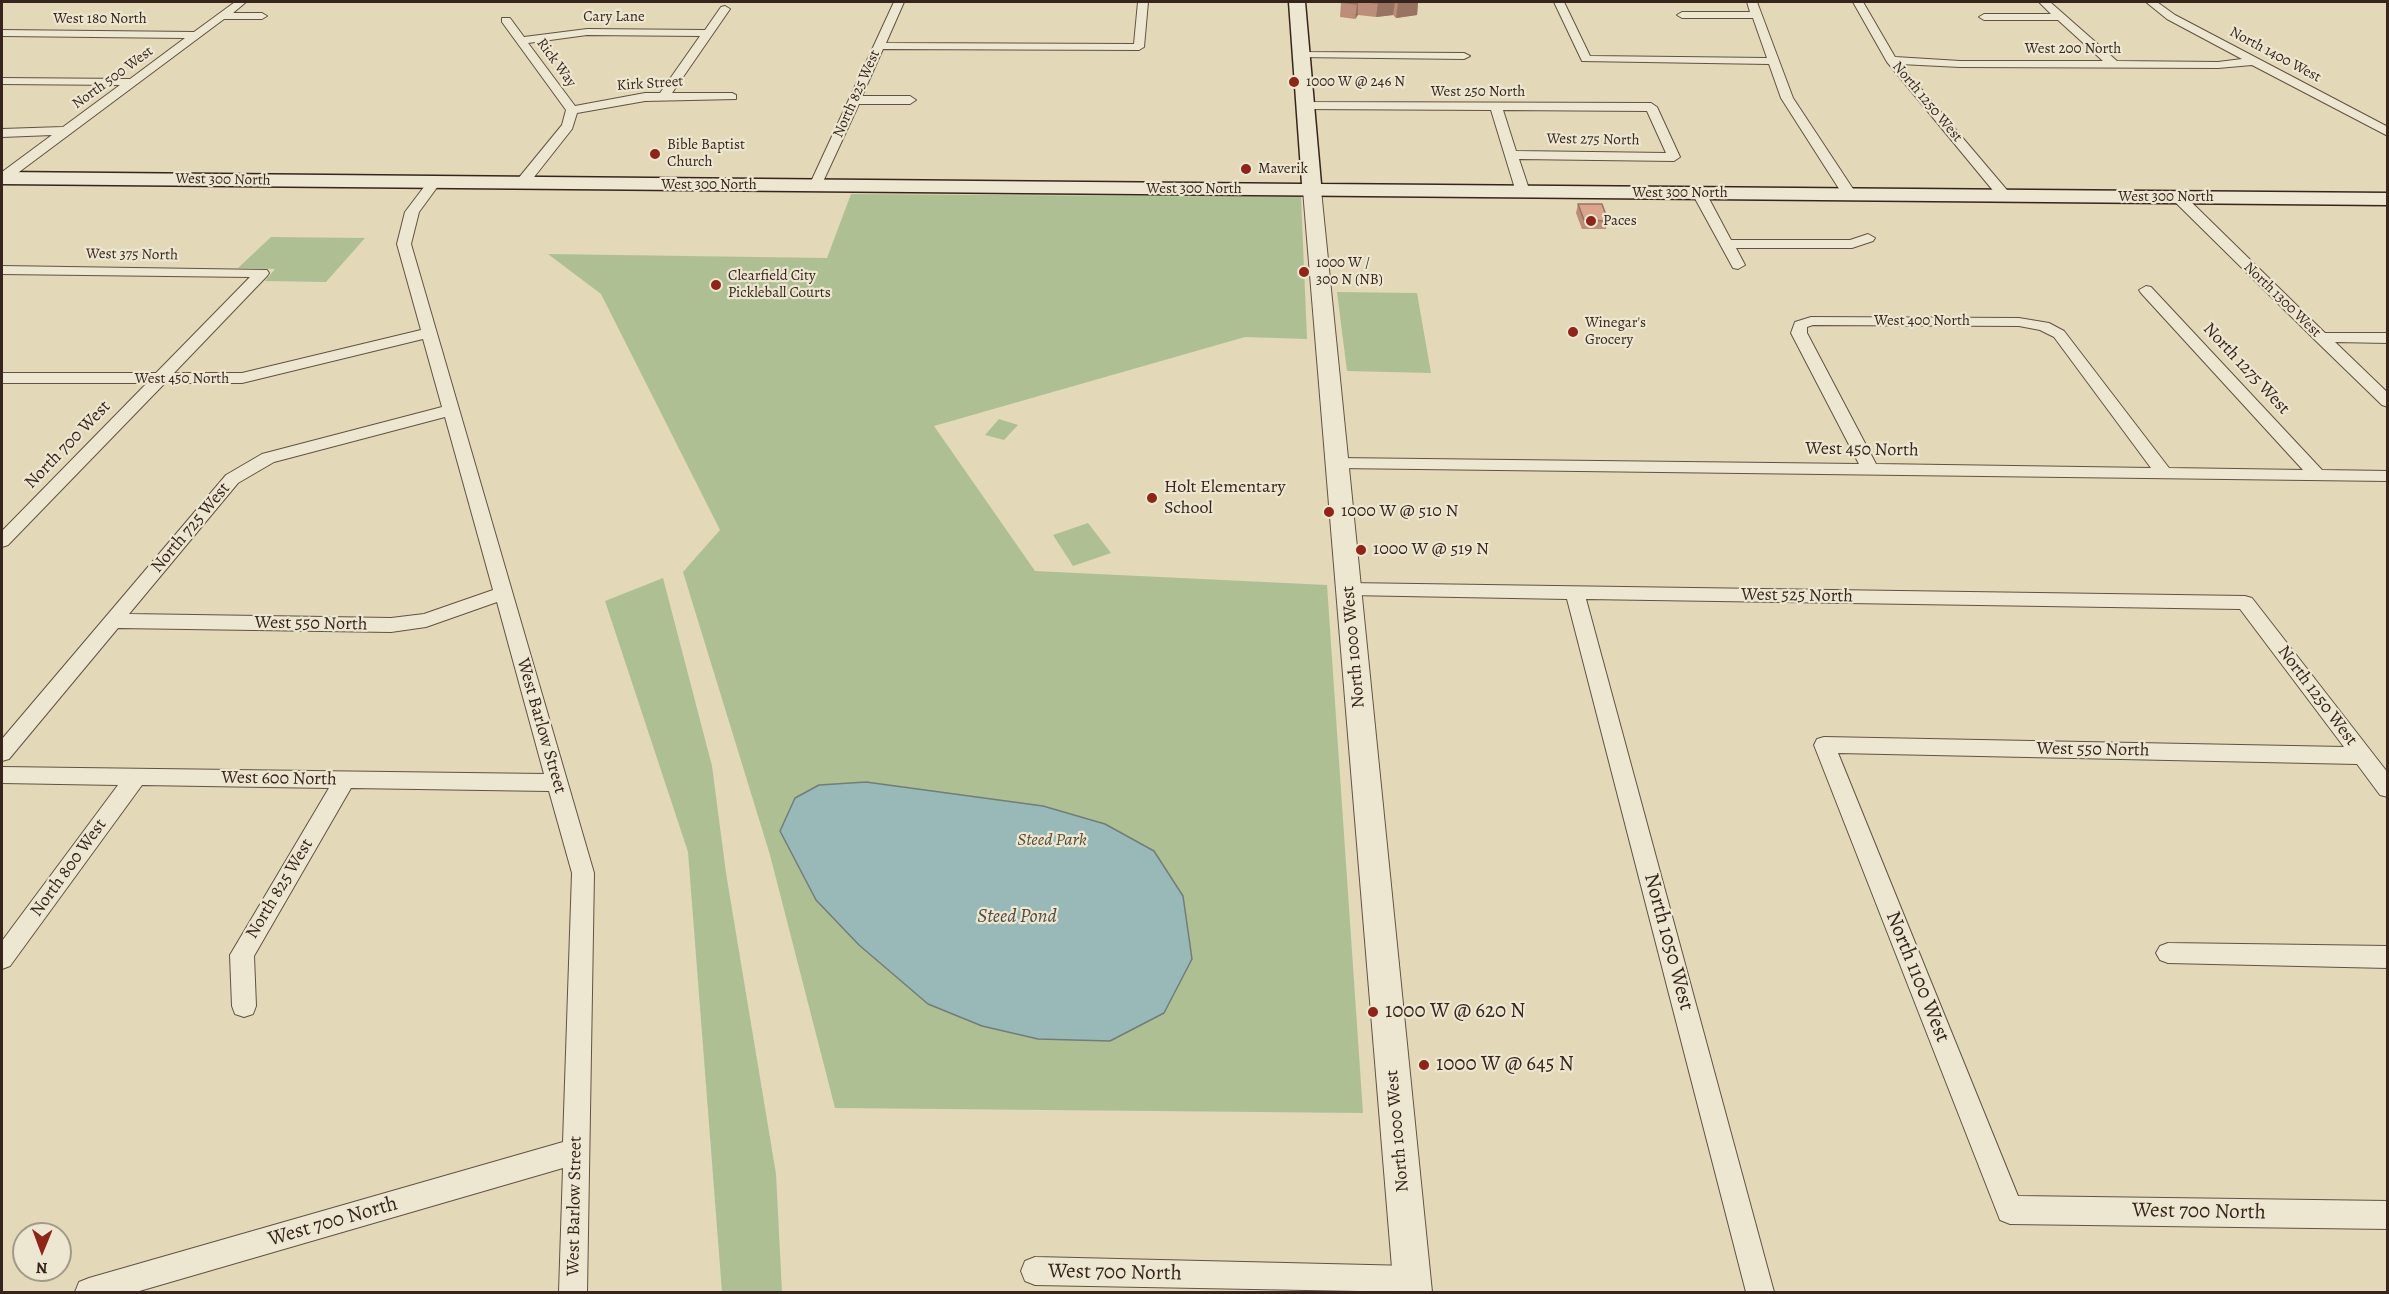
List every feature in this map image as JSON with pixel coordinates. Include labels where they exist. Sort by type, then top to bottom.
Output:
[{"type":"main road","name":"North 1000 West","points":[[1297,2],[1312,190]]},
{"type":"main road","name":"West 300 North","points":[[2,178],[2388,199]]},
{"type":"street","name":"North 500 West","points":[[2,178],[241,2]]},
{"type":"street","name":"North 825 West","points":[[815,186],[899,2]]},
{"type":"street","points":[[879,46],[1139,46],[1143,2]]},
{"type":"street","points":[[1559,2],[1586,59],[1774,61]]},
{"type":"street","points":[[1752,2],[1787,98],[1850,195]]},
{"type":"street","name":"North 1250 West","points":[[1858,2],[1892,60],[2005,196]]},
{"type":"street","points":[[2044,2],[2113,64]]},
{"type":"street","name":"North 1400 West","points":[[2151,2],[2171,17],[2388,132]]},
{"type":"street","points":[[664,96],[725,9]]},
{"type":"street","points":[[1682,15],[1757,15]]},
{"type":"street","points":[[223,16],[262,16]]},
{"type":"street","points":[[1984,17],[2061,17]]},
{"type":"street","name":"Rick Way","points":[[506,20],[572,110],[568,126],[522,183]]},
{"type":"street","name":"Cary Lane","points":[[521,41],[587,32],[709,33]]},
{"type":"street","name":"West 180 North","points":[[2,33],[197,34]]},
{"type":"street","points":[[1301,55],[1464,56]]},
{"type":"street","name":"West 200 North","points":[[1892,60],[1960,64],[2218,65],[2255,62]]},
{"type":"street","points":[[2,81],[132,82]]},
{"type":"street","name":"Kirk Street","points":[[572,110],[620,100],[664,96],[732,97]]},
{"type":"street","points":[[854,100],[910,100]]},
{"type":"street","name":"West 250 North","points":[[1305,106],[1651,107],[1674,157]]},
{"type":"street","points":[[1496,106],[1523,192]]},
{"type":"street","points":[[2,133],[65,131]]},
{"type":"street","name":"West 275 North","points":[[1511,155],[1674,157]]},
{"type":"street","name":"West Barlow Street","points":[[435,182],[412,212],[404,244],[583,873],[573,1293]]},
{"type":"street","name":"North 1000 West","points":[[1312,190],[1412,1286]]},
{"type":"street","points":[[1699,193],[1738,265]]},
{"type":"street","name":"North 1300 West","points":[[2178,197],[2388,402]]},
{"type":"street","points":[[1727,244],[1852,244],[1868,238]]},
{"type":"street","name":"West 375 North","points":[[2,270],[262,273]]},
{"type":"street","name":"North 700 West","points":[[2,541],[262,273]]},
{"type":"street","name":"North 1275 West","points":[[2146,290],[2317,475]]},
{"type":"street","name":"West 400 North","points":[[1870,469],[1798,333],[1800,325],[1810,321],[1822,321],[2019,322],[2044,326],[2059,334],[2164,473]]},
{"type":"street","name":"West 450 North","points":[[4,380],[242,378],[429,333]]},
{"type":"street","points":[[2320,337],[2388,338]]},
{"type":"street","name":"North 725 West","points":[[2,753],[232,479],[268,458],[451,410]]},
{"type":"street","name":"West 450 North","points":[[1337,463],[2388,476]]},
{"type":"street","name":"West 525 North","points":[[1348,589],[2245,603]]},
{"type":"street","name":"North 1050 West","points":[[1575,592],[1760,1293]]},
{"type":"street","name":"West 550 North","points":[[113,621],[391,625],[426,620],[503,593]]},
{"type":"street","name":"North 1250 West","points":[[2245,603],[2388,789]]},
{"type":"street","name":"West 550 North","points":[[1824,745],[2362,756]]},
{"type":"street","name":"North 1100 West","points":[[1824,745],[2010,1210]]},
{"type":"street","name":"West 600 North","points":[[2,775],[557,783]]},
{"type":"street","name":"North 800 West","points":[[2,959],[136,777]]},
{"type":"street","name":"North 825 West","points":[[244,1006],[242,955],[345,780]]},
{"type":"street","points":[[2168,953],[2388,957]]},
{"type":"street","name":"West 700 North","points":[[89,1293],[576,1151]]},
{"type":"street","name":"West 700 North","points":[[2010,1210],[2388,1215]]},
{"type":"street","name":"West 700 North","points":[[1035,1271],[1412,1286]]},
{"type":"green space","name":"Steed Park","points":[[851,194],[1301,197],[1307,339],[1245,337],[934,426],[1035,571],[1327,585],[1363,1113],[835,1108],[770,855],[683,572],[720,530],[601,294],[548,254],[827,258]]},
{"type":"green space","points":[[271,237],[365,238],[326,282],[265,281],[275,269],[238,268]]},
{"type":"green space","points":[[1337,292],[1417,293],[1431,373],[1347,371]]},
{"type":"green space","points":[[999,419],[1018,425],[1004,440],[985,435]]},
{"type":"green space","points":[[1088,523],[1111,553],[1073,566],[1053,535]]},
{"type":"green space","points":[[663,578],[712,766],[726,873],[776,1174],[782,1292],[722,1292],[688,852],[605,601]]},
{"type":"water","name":"Steed Pond","points":[[866,782],[1043,806],[1105,824],[1154,851],[1183,896],[1192,959],[1164,1013],[1110,1041],[1038,1039],[982,1026],[928,1004],[859,945],[816,900],[780,831],[795,798],[819,785]]},
{"type":"building","points":[[1578,204],[1602,204],[1608,221],[1584,220]]},
{"type":"place","name":"1000 W @ 246 N","points":[[1294,82]]},
{"type":"place","name":"Bible Baptist Church","points":[[655,154]]},
{"type":"place","name":"Maverik","points":[[1246,169]]},
{"type":"place","name":"Paces","points":[[1591,221]]},
{"type":"place","name":"1000 W / 300 N (NB)","points":[[1304,272]]},
{"type":"place","name":"Clearfield City Pickleball Courts","points":[[716,285]]},
{"type":"place","name":"Winegar's Grocery","points":[[1573,332]]},
{"type":"place","name":"Holt Elementary School","points":[[1152,498]]},
{"type":"place","name":"1000 W @ 510 N","points":[[1329,512]]},
{"type":"place","name":"1000 W @ 519 N","points":[[1361,550]]},
{"type":"place","name":"1000 W @ 620 N","points":[[1373,1012]]},
{"type":"place","name":"1000 W @ 645 N","points":[[1424,1065]]}]
